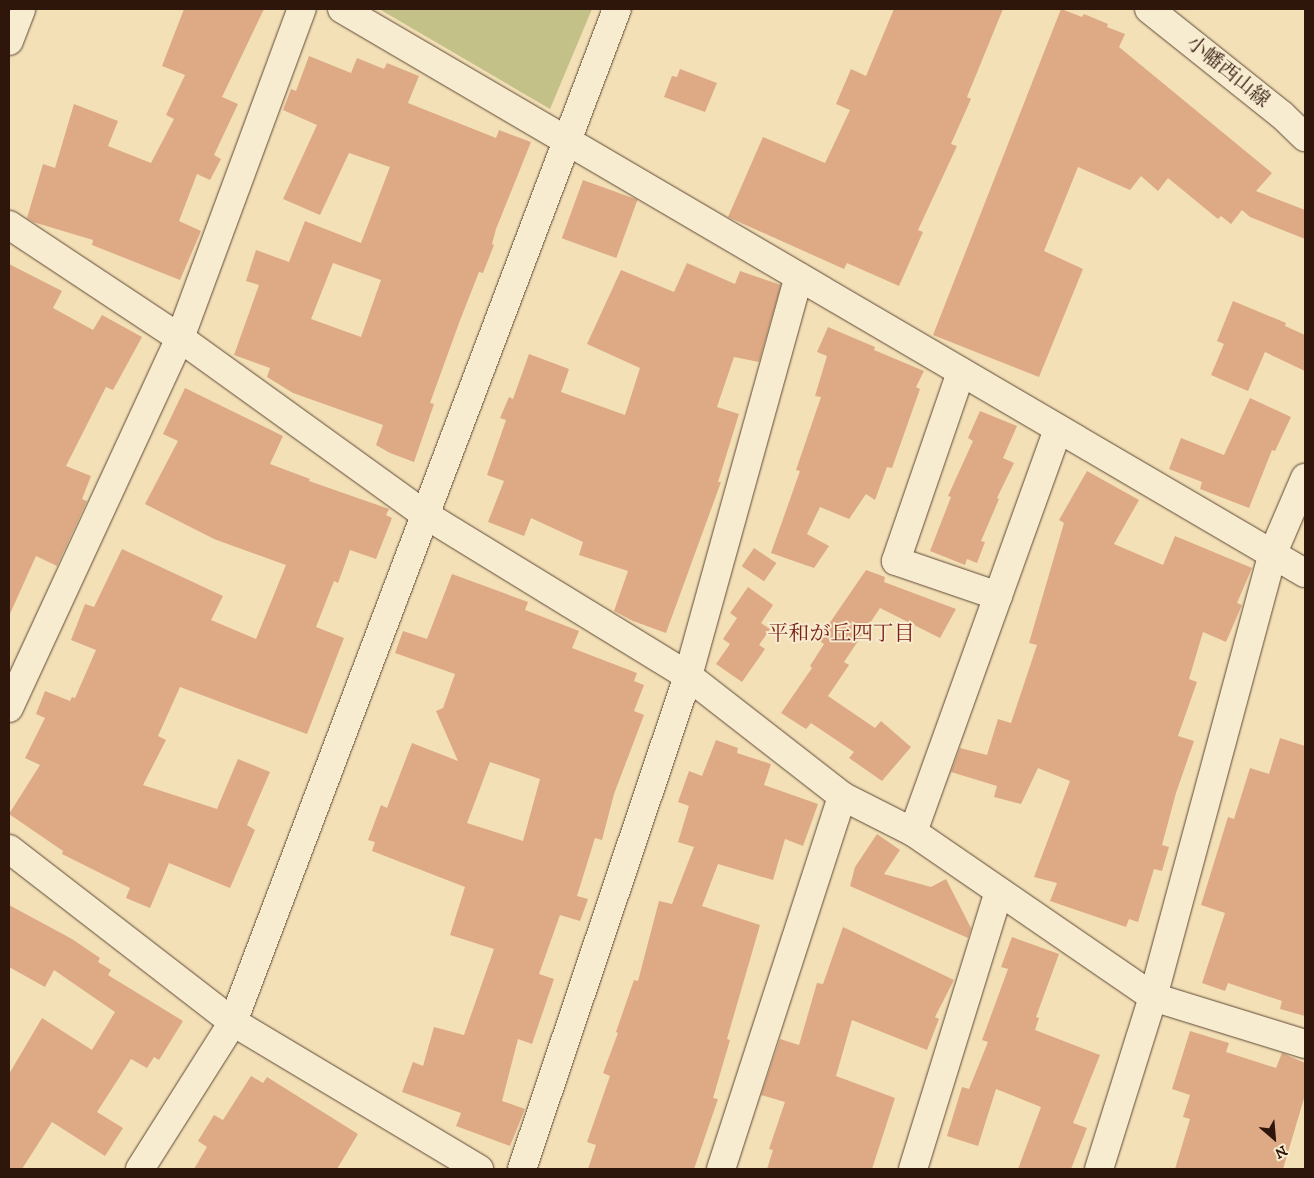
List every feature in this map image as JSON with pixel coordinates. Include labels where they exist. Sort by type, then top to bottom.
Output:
[{"type":"street","points":[[9,42],[21,9]]},
{"type":"street","points":[[9,708],[180,338],[302,9]]},
{"type":"street","points":[[342,9],[1305,573]]},
{"type":"street","points":[[140,1169],[233,1022],[617,9]]},
{"type":"street","name":"小幡西山線","points":[[1149,9],[1282,115],[1305,137]]},
{"type":"street","points":[[9,225],[180,338],[424,514],[688,676],[842,796],[914,832],[1153,997],[1305,1044]]},
{"type":"street","points":[[522,1169],[688,676],[799,277]]},
{"type":"street","points":[[961,372],[896,561],[998,596]]},
{"type":"street","points":[[914,832],[1058,429]]},
{"type":"street","points":[[1099,1169],[1153,997],[1272,554],[1305,478]]},
{"type":"street","points":[[721,1169],[842,796]]},
{"type":"street","points":[[9,849],[233,1022],[479,1169]]},
{"type":"street","points":[[913,1169],[999,892]]},
{"type":"shaded area","points":[[379,9],[592,9],[550,109]]},
{"type":"building","points":[[184,9],[264,9],[222,97],[238,104],[214,155],[221,159],[210,180],[197,174],[179,221],[201,231],[180,280],[92,245],[93,240],[33,222],[27,218],[43,164],[55,168],[74,104],[118,121],[108,146],[151,163],[174,119],[166,115],[185,75],[162,66]]},
{"type":"building","points":[[894,9],[1003,9],[967,97],[971,99],[951,144],[957,146],[918,230],[923,232],[899,286],[847,263],[844,269],[728,217],[763,137],[825,163],[850,110],[836,104],[851,69],[866,76]]},
{"type":"building","points":[[1061,9],[1082,17],[1084,14],[1108,24],[1107,27],[1125,34],[1119,47],[1272,173],[1256,191],[1305,210],[1305,239],[1250,217],[1242,210],[1231,224],[1221,216],[1218,219],[1168,178],[1158,191],[1141,176],[1130,190],[1078,167],[1044,251],[1083,269],[1039,377],[933,335]]},
{"type":"building","points":[[309,56],[351,73],[357,58],[384,69],[387,63],[419,76],[408,103],[496,138],[499,130],[531,142],[496,229],[492,244],[494,245],[483,273],[479,272],[459,323],[430,403],[434,404],[414,462],[390,453],[376,445],[383,425],[293,393],[267,377],[270,368],[234,355],[259,285],[246,281],[256,250],[289,262],[305,221],[361,243],[390,167],[349,153],[320,215],[283,199],[317,125],[283,110],[291,89],[296,91]],"holes":[[[333,263],[381,280],[361,337],[311,319]]]},
{"type":"building","points":[[680,69],[717,83],[705,112],[664,97],[672,76],[677,77]]},
{"type":"building","points":[[583,180],[638,200],[616,258],[562,238]]},
{"type":"building","points":[[687,263],[735,284],[740,271],[781,285],[759,362],[734,357],[717,407],[739,414],[718,482],[721,482],[666,633],[633,621],[614,611],[628,571],[579,555],[583,542],[531,518],[524,536],[488,522],[504,481],[487,475],[506,420],[500,418],[509,397],[513,399],[529,354],[569,369],[561,392],[625,415],[640,368],[587,344],[621,270],[674,292]]},
{"type":"building","points":[[9,264],[62,291],[53,308],[93,330],[102,315],[142,337],[113,390],[106,387],[66,466],[91,476],[82,499],[87,501],[57,566],[36,556],[9,616]]},
{"type":"building","points":[[1233,301],[1286,323],[1285,326],[1305,335],[1305,371],[1265,352],[1248,391],[1211,375],[1224,344],[1217,341]]},
{"type":"building","points":[[828,327],[875,347],[874,350],[924,371],[916,387],[920,389],[892,468],[887,467],[875,500],[866,494],[849,519],[820,507],[807,534],[829,546],[814,568],[771,553],[800,471],[796,470],[821,397],[815,396],[827,356],[817,352]]},
{"type":"building","points":[[185,388],[283,436],[270,464],[310,479],[309,481],[389,509],[386,515],[392,518],[376,559],[350,550],[338,583],[334,581],[316,627],[344,638],[307,734],[180,687],[158,736],[166,740],[143,785],[217,809],[238,759],[270,772],[247,825],[255,830],[230,888],[169,863],[150,908],[126,898],[130,888],[62,854],[63,851],[9,814],[40,765],[25,758],[45,718],[36,714],[45,691],[70,701],[72,697],[75,698],[96,650],[71,640],[85,604],[94,607],[122,549],[223,596],[211,620],[256,639],[286,565],[214,539],[145,504],[178,441],[163,434]]},
{"type":"building","points":[[1250,398],[1291,417],[1275,451],[1272,450],[1249,508],[1200,489],[1202,482],[1169,469],[1181,438],[1224,455]]},
{"type":"building","points":[[980,411],[1017,426],[1003,458],[1014,463],[997,498],[999,499],[981,541],[985,542],[977,563],[967,559],[965,565],[930,551],[951,497],[948,496],[973,441],[968,438]]},
{"type":"building","points":[[1087,471],[1139,500],[1114,544],[1163,565],[1175,536],[1252,568],[1237,603],[1242,605],[1226,642],[1203,632],[1189,679],[1197,682],[1178,736],[1194,741],[1176,793],[1162,845],[1169,847],[1162,871],[1154,869],[1138,922],[1129,919],[1126,927],[1050,901],[1057,883],[1034,877],[1070,781],[1038,768],[1021,804],[994,797],[997,786],[951,772],[960,748],[987,755],[998,719],[1011,723],[1037,645],[1029,643],[1064,523],[1059,520]]},
{"type":"building","points":[[754,548],[776,563],[764,581],[742,566]]},
{"type":"building","points":[[866,570],[885,577],[884,582],[956,609],[940,638],[880,608],[844,662],[849,665],[828,696],[875,728],[881,721],[911,747],[882,781],[849,758],[854,752],[811,723],[806,729],[781,713],[812,668],[810,666],[824,644],[818,640]]},
{"type":"building","points":[[452,574],[528,602],[525,610],[579,631],[572,648],[637,673],[634,681],[644,685],[634,711],[644,715],[614,794],[602,840],[595,838],[577,896],[588,899],[580,921],[560,915],[539,974],[554,979],[532,1044],[518,1039],[502,1101],[525,1109],[510,1146],[456,1126],[461,1113],[402,1092],[413,1062],[423,1066],[434,1027],[464,1035],[494,949],[450,935],[465,887],[372,851],[375,842],[368,840],[381,805],[387,808],[412,743],[458,761],[436,711],[443,708],[455,674],[395,653],[403,631],[427,639]],"holes":[[[490,762],[540,779],[523,841],[467,823]]]},
{"type":"building","points":[[748,587],[773,605],[761,623],[770,629],[759,645],[765,649],[742,682],[716,664],[730,644],[723,639],[737,618],[730,613]]},
{"type":"building","points":[[1280,738],[1305,746],[1305,1016],[1280,1009],[1282,1001],[1228,983],[1225,991],[1202,983],[1225,913],[1201,905],[1228,817],[1234,819],[1250,768],[1269,774]]},
{"type":"building","points":[[716,740],[738,748],[737,753],[771,764],[764,785],[818,804],[803,846],[785,839],[773,880],[718,864],[702,906],[760,925],[727,1039],[730,1040],[713,1098],[718,1099],[694,1169],[588,1169],[596,1145],[587,1142],[610,1076],[603,1073],[618,1033],[616,1032],[634,980],[638,981],[659,901],[672,904],[694,847],[678,842],[689,806],[678,802],[689,771],[702,776]]},
{"type":"building","points":[[877,834],[900,850],[884,874],[931,887],[946,879],[971,928],[968,938],[850,886],[855,867]]},
{"type":"building","points":[[9,905],[72,939],[100,958],[98,962],[111,970],[108,975],[183,1021],[159,1060],[154,1057],[147,1068],[131,1059],[97,1112],[123,1128],[105,1156],[52,1122],[22,1169],[9,1169],[9,1074],[42,1018],[92,1050],[115,1012],[54,970],[45,987],[9,967]]},
{"type":"building","points":[[843,927],[954,980],[935,1017],[939,1019],[927,1050],[852,1020],[836,1076],[895,1098],[872,1169],[767,1169],[773,1150],[769,1149],[785,1102],[761,1095],[780,1039],[799,1045],[817,983],[823,984]]},
{"type":"building","points":[[1012,937],[1059,954],[1036,1017],[1039,1018],[1035,1030],[1100,1055],[1073,1123],[1087,1128],[1071,1169],[1018,1169],[1041,1107],[996,1089],[978,1146],[947,1136],[962,1087],[969,1089],[988,1042],[982,1040],[1008,969],[1001,967]]},
{"type":"building","points":[[1190,1031],[1229,1043],[1226,1052],[1276,1068],[1282,1053],[1305,1063],[1305,1095],[1283,1169],[1175,1169],[1190,1119],[1183,1117],[1190,1095],[1172,1089]]},
{"type":"building","points":[[251,1076],[263,1083],[267,1077],[358,1134],[337,1169],[194,1169],[207,1147],[198,1141],[214,1115],[223,1120]]},
{"type":"district","name":"平和が丘四丁目","points":[[841,634]]}]
